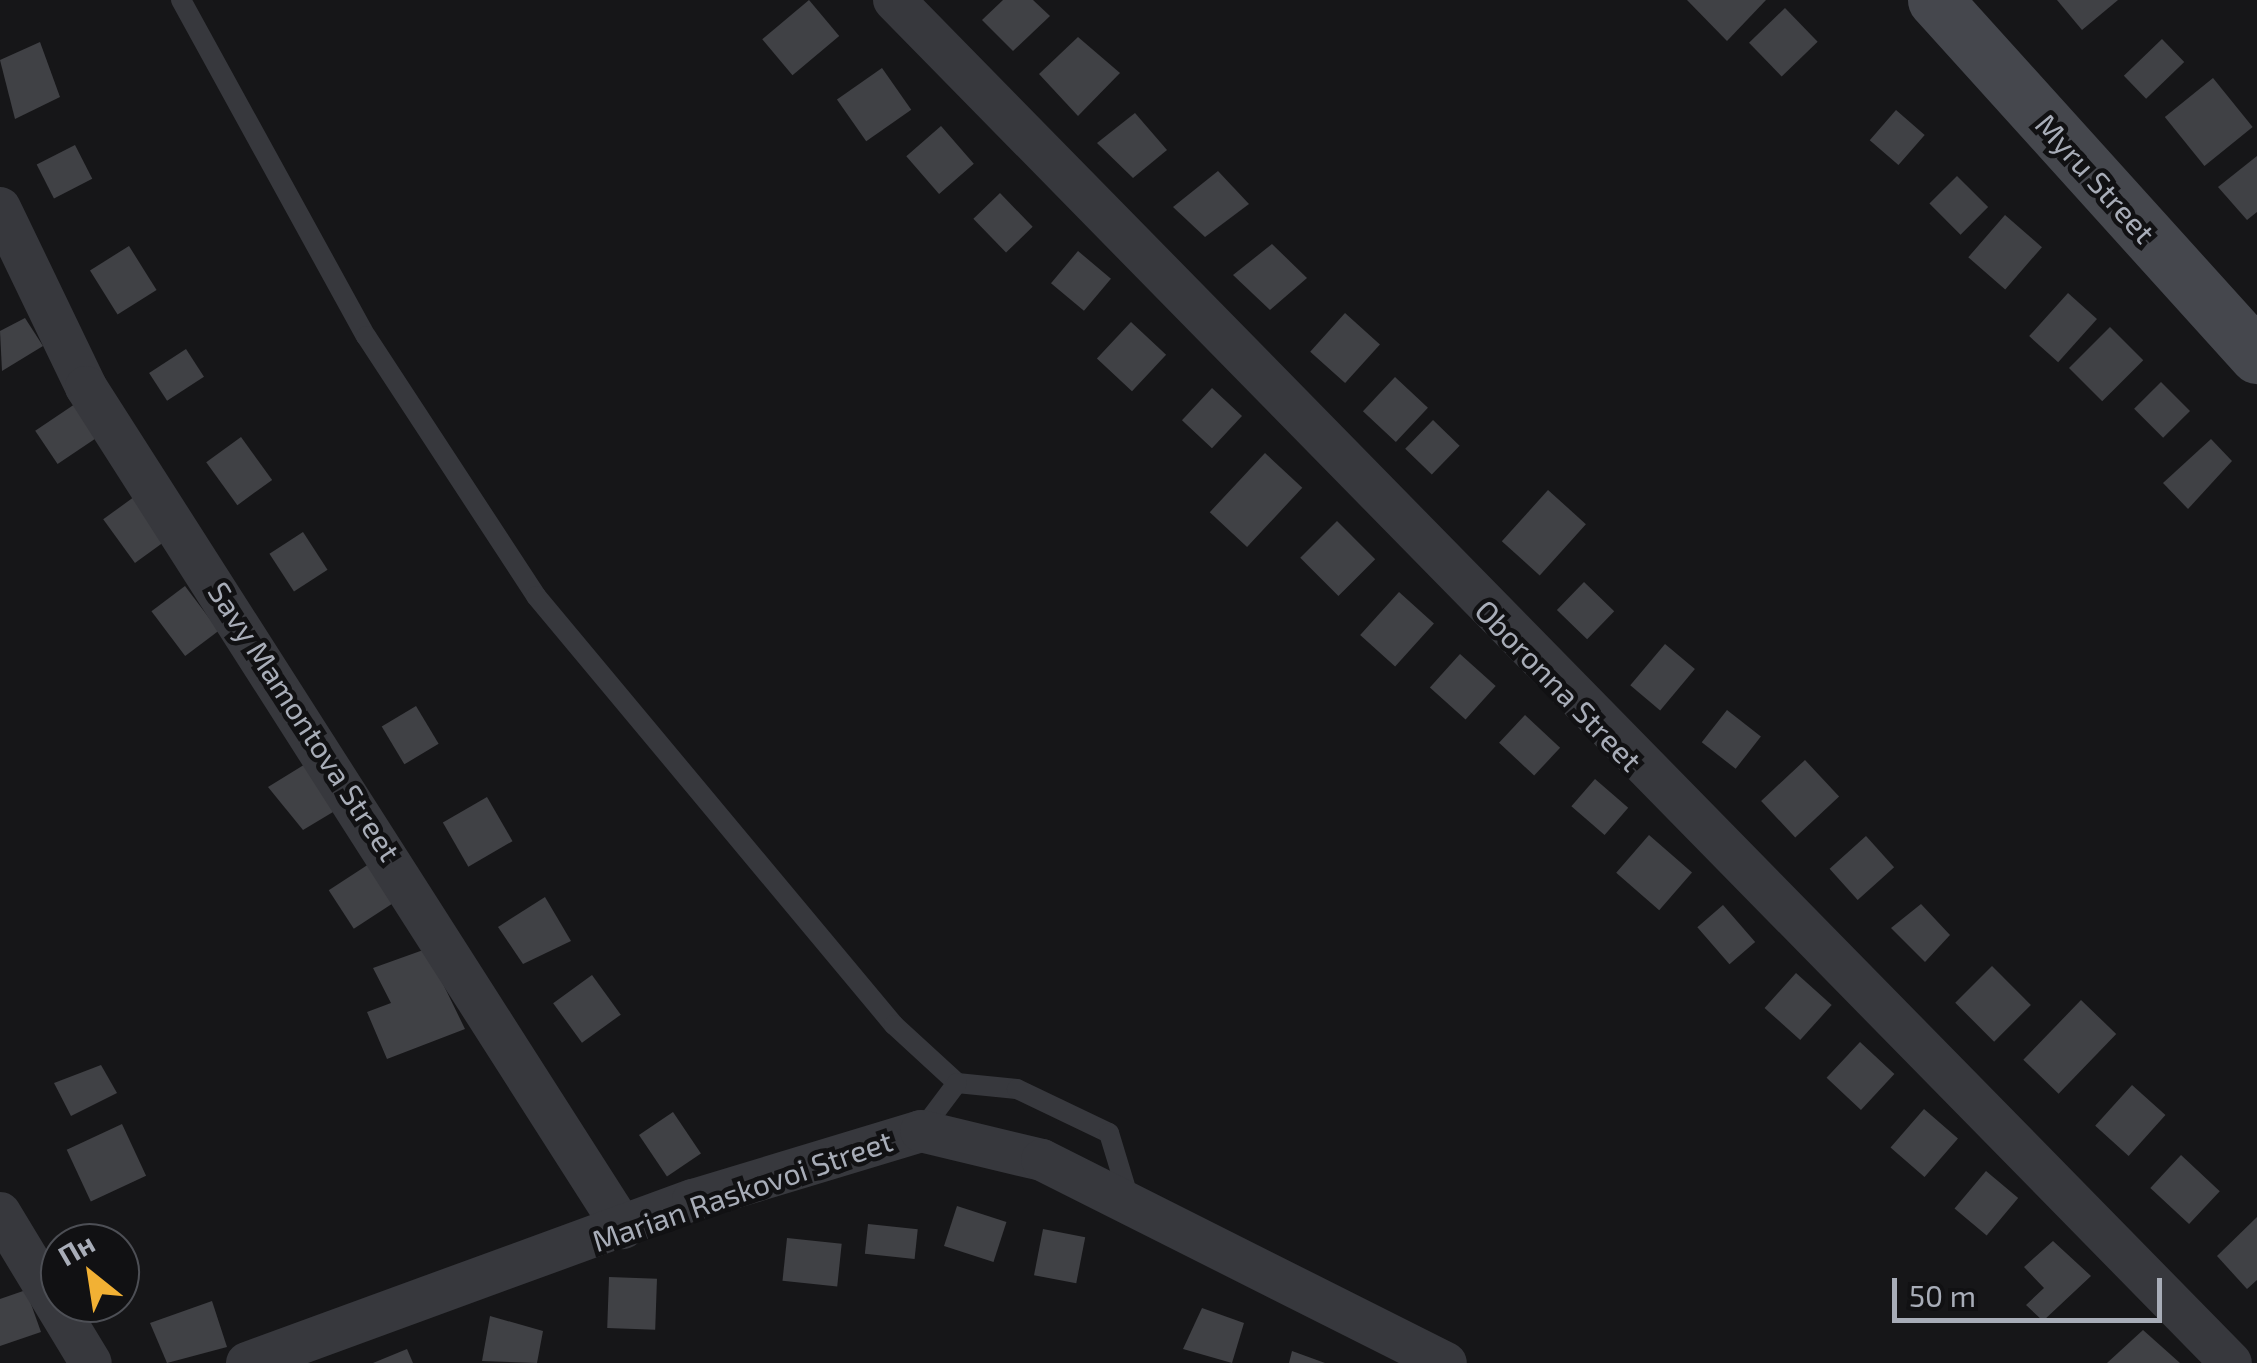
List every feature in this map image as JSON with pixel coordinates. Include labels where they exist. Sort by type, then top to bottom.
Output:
[{"type":"street","name":"Oboronna Street","points":[[894,0],[2231,1363]]},
{"type":"street","name":"Myru Street","points":[[1935,0],[2257,356]]},
{"type":"street","name":"Savy Mamontova Street","points":[[0,208],[86,386],[623,1228]]},
{"type":"street","name":"Marian Raskovoi Street","points":[[247,1363],[623,1228],[921,1130],[1042,1160],[1446,1363]]},
{"type":"street","points":[[0,1213],[92,1363]]},
{"type":"lane","points":[[181,0],[366,336],[536,596],[894,1025],[957,1082],[1017,1089],[1109,1132],[1131,1205]]},
{"type":"lane","points":[[921,1130],[957,1082]]},
{"type":"building","points":[[809,0],[839,36],[792,75],[762,39]]},
{"type":"building","points":[[1003,0],[1033,0],[1050,16],[1013,51],[982,20]]},
{"type":"building","points":[[1687,0],[1766,0],[1727,41]]},
{"type":"building","points":[[2057,0],[2118,0],[2082,30]]},
{"type":"building","points":[[1785,8],[1818,42],[1782,77],[1749,43]]},
{"type":"building","points":[[1078,37],[1120,73],[1078,116],[1039,74]]},
{"type":"building","points":[[2162,39],[2184,62],[2146,99],[2124,76]]},
{"type":"building","points":[[40,42],[60,97],[15,119],[0,60]]},
{"type":"building","points":[[882,68],[911,110],[866,141],[837,100]]},
{"type":"building","points":[[2213,78],[2253,127],[2204,166],[2165,117]]},
{"type":"building","points":[[1896,110],[1925,135],[1898,165],[1870,140]]},
{"type":"building","points":[[1135,113],[1167,150],[1133,178],[1097,143]]},
{"type":"building","points":[[941,126],[974,164],[939,194],[906,156]]},
{"type":"building","points":[[75,145],[92,179],[54,198],[37,165]]},
{"type":"building","points":[[2257,156],[2257,212],[2247,220],[2218,187]]},
{"type":"building","points":[[1218,171],[1249,204],[1205,237],[1173,207]]},
{"type":"building","points":[[1957,176],[1988,207],[1961,235],[1929,204]]},
{"type":"building","points":[[1000,193],[1033,227],[1006,253],[973,219]]},
{"type":"building","points":[[2005,215],[2042,247],[2005,289],[1968,257]]},
{"type":"building","points":[[1272,244],[1307,278],[1270,310],[1233,275]]},
{"type":"building","points":[[129,246],[157,290],[118,314],[90,270]]},
{"type":"building","points":[[1078,251],[1111,279],[1084,311],[1051,283]]},
{"type":"building","points":[[2068,293],[2097,319],[2058,362],[2029,336]]},
{"type":"building","points":[[1345,313],[1380,344],[1345,383],[1310,352]]},
{"type":"building","points":[[25,318],[43,346],[2,371],[0,331]]},
{"type":"building","points":[[1131,322],[1166,355],[1132,391],[1097,359]]},
{"type":"building","points":[[2110,327],[2143,360],[2102,401],[2069,368]]},
{"type":"building","points":[[186,349],[204,377],[167,401],[149,373]]},
{"type":"building","points":[[1395,377],[1428,408],[1396,442],[1363,411]]},
{"type":"building","points":[[2161,382],[2190,411],[2163,438],[2134,409]]},
{"type":"building","points":[[1212,388],[1242,416],[1212,448],[1182,420]]},
{"type":"building","points":[[75,404],[97,437],[58,464],[35,431]]},
{"type":"building","points":[[1433,420],[1460,446],[1432,474],[1405,449]]},
{"type":"building","points":[[241,437],[272,480],[237,505],[206,462]]},
{"type":"building","points":[[2211,439],[2232,461],[2188,509],[2163,483]]},
{"type":"building","points":[[1265,453],[1302,488],[1247,547],[1210,512]]},
{"type":"building","points":[[1548,490],[1586,524],[1540,575],[1502,541]]},
{"type":"building","points":[[138,494],[170,538],[135,563],[103,519]]},
{"type":"building","points":[[1337,521],[1375,559],[1338,596],[1300,558]]},
{"type":"building","points":[[303,532],[328,570],[294,592],[269,554]]},
{"type":"building","points":[[1584,582],[1614,611],[1587,639],[1557,610]]},
{"type":"building","points":[[185,586],[219,631],[185,656],[151,611]]},
{"type":"building","points":[[1399,592],[1434,623],[1395,667],[1360,635]]},
{"type":"building","points":[[1665,644],[1695,669],[1660,710],[1630,685]]},
{"type":"building","points":[[1460,654],[1496,686],[1466,720],[1430,687]]},
{"type":"building","points":[[416,706],[439,744],[404,764],[382,727]]},
{"type":"building","points":[[1727,710],[1761,736],[1736,769],[1702,742]]},
{"type":"building","points":[[1525,715],[1560,748],[1534,776],[1499,743]]},
{"type":"building","points":[[1805,760],[1839,797],[1795,837],[1761,801]]},
{"type":"building","points":[[307,763],[338,809],[303,830],[268,787]]},
{"type":"building","points":[[1595,779],[1628,808],[1605,835],[1571,806]]},
{"type":"building","points":[[487,797],[512,841],[468,867],[443,822]]},
{"type":"building","points":[[1649,835],[1692,872],[1659,910],[1616,873]]},
{"type":"building","points":[[1866,836],[1894,867],[1858,900],[1830,869]]},
{"type":"building","points":[[369,864],[394,903],[354,929],[329,890]]},
{"type":"building","points":[[545,897],[571,941],[523,964],[498,927]]},
{"type":"building","points":[[1921,904],[1950,935],[1925,962],[1891,928]]},
{"type":"building","points":[[1723,905],[1755,942],[1729,964],[1697,927]]},
{"type":"building","points":[[426,949],[465,1029],[387,1059],[367,1012],[391,1003],[373,968]]},
{"type":"building","points":[[1992,966],[2031,1005],[1994,1042],[1955,1003]]},
{"type":"building","points":[[1796,973],[1832,1005],[1800,1040],[1765,1008]]},
{"type":"building","points":[[592,975],[621,1015],[582,1043],[553,1003]]},
{"type":"building","points":[[2081,1000],[2116,1034],[2059,1094],[2023,1060]]},
{"type":"building","points":[[1860,1042],[1894,1074],[1861,1110],[1827,1078]]},
{"type":"building","points":[[101,1065],[117,1093],[71,1116],[54,1083]]},
{"type":"building","points":[[2132,1085],[2165,1115],[2129,1156],[2095,1126]]},
{"type":"building","points":[[1924,1109],[1958,1139],[1925,1177],[1891,1147]]},
{"type":"building","points":[[673,1112],[701,1153],[667,1176],[639,1135]]},
{"type":"building","points":[[122,1124],[146,1176],[91,1201],[67,1150]]},
{"type":"building","points":[[2181,1155],[2220,1191],[2189,1224],[2150,1188]]},
{"type":"building","points":[[1986,1171],[2018,1198],[1987,1236],[1955,1209]]},
{"type":"building","points":[[957,1206],[1006,1222],[993,1262],[944,1246]]},
{"type":"building","points":[[2257,1217],[2257,1280],[2247,1289],[2217,1256]]},
{"type":"building","points":[[868,1224],[918,1229],[915,1259],[865,1254]]},
{"type":"building","points":[[1043,1229],[1085,1237],[1076,1283],[1034,1275]]},
{"type":"building","points":[[787,1238],[842,1244],[837,1287],[783,1281]]},
{"type":"building","points":[[2053,1241],[2091,1276],[2043,1321],[2026,1305],[2044,1288],[2024,1267]]},
{"type":"building","points":[[609,1277],[657,1279],[655,1330],[607,1328]]},
{"type":"building","points":[[26,1290],[41,1332],[0,1346],[0,1299]]},
{"type":"building","points":[[212,1301],[227,1347],[167,1363],[150,1323]]},
{"type":"building","points":[[1202,1308],[1244,1323],[1232,1363],[1183,1349]]},
{"type":"building","points":[[490,1316],[543,1331],[537,1363],[482,1361]]},
{"type":"building","points":[[2143,1330],[2180,1363],[2107,1363]]},
{"type":"building","points":[[407,1349],[413,1363],[373,1363]]},
{"type":"building","points":[[1292,1351],[1325,1363],[1289,1363]]}]
